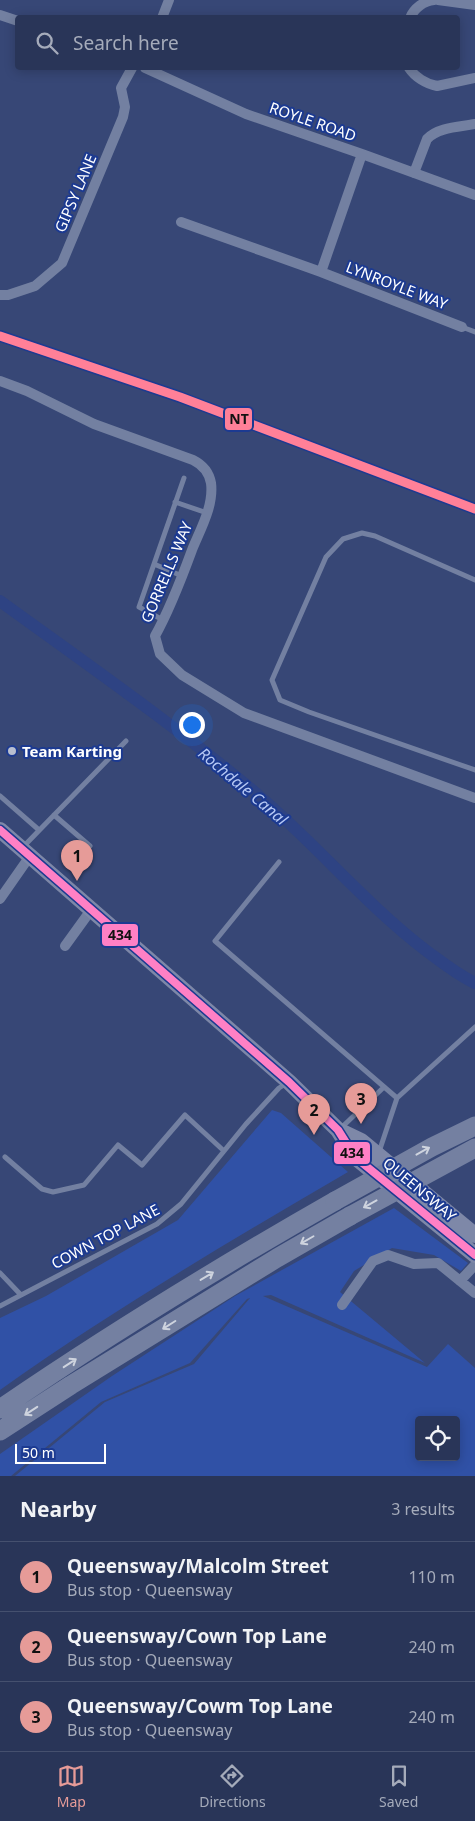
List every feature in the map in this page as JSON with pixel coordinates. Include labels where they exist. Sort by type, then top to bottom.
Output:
[{"type":"highway","points":[[0,1409],[136,1319],[243,1254],[432,1147],[475,1126]]},
{"type":"highway","points":[[0,1431],[78,1380],[277,1258],[475,1148]]},
{"type":"main road","name":"QUEENSWAY","points":[[0,830],[289,1082],[338,1130],[355,1157],[475,1255]]},
{"type":"main road","name":"QUEENSWAY","points":[[338,1130],[362,1141],[475,1235]]},
{"type":"street","points":[[163,15],[169,0]]},
{"type":"street","points":[[412,15],[415,9],[422,4],[436,0],[475,5]]},
{"type":"street","points":[[0,15],[15,20]]},
{"type":"street","name":"GIPSY LANE","points":[[0,295],[8,295],[35,286],[62,263],[123,116],[125,107],[122,88],[131,70]]},
{"type":"street","name":"ROYLE ROAD","points":[[148,70],[246,114],[475,195]]},
{"type":"street","points":[[411,70],[419,78],[437,86],[475,78]]},
{"type":"street","points":[[414,173],[427,139],[430,136],[436,132],[475,124]]},
{"type":"street","name":"LYNROYLE WAY","points":[[321,272],[362,154]]},
{"type":"street","name":"LYNROYLE WAY","points":[[181,222],[321,272],[462,327]]},
{"type":"street","name":"GORRELLS WAY","points":[[0,381],[27,391],[94,424],[199,463],[207,471],[211,484],[207,513],[164,620],[155,636],[160,654],[182,675],[244,713],[475,798]]},
{"type":"street","points":[[0,899],[26,852]]},
{"type":"street","points":[[65,946],[91,910]]},
{"type":"street","points":[[342,1305],[372,1261],[388,1255],[414,1264],[438,1263],[475,1293]]},
{"type":"street","points":[[460,1282],[475,1265]]},
{"type":"lane","points":[[462,327],[475,332]]},
{"type":"lane","points":[[164,620],[139,607],[184,478]]},
{"type":"lane","points":[[176,502],[207,513]]},
{"type":"lane","points":[[475,580],[375,536],[362,533],[343,539],[326,557],[272,680],[280,700],[475,770]]},
{"type":"lane","points":[[154,564],[182,576]]},
{"type":"lane","points":[[26,852],[39,830],[126,741]]},
{"type":"lane","points":[[0,796],[39,830]]},
{"type":"lane","points":[[54,815],[90,846]]},
{"type":"lane","points":[[279,862],[215,941],[397,1098]]},
{"type":"lane","points":[[378,1154],[397,1098],[475,1027]]},
{"type":"lane","name":"COWN TOP LANE","points":[[0,1306],[157,1224],[181,1204],[259,1110],[279,1088],[289,1082]]},
{"type":"lane","points":[[338,1130],[384,1087]]},
{"type":"lane","points":[[5,1157],[42,1189],[53,1192],[69,1189],[84,1185],[118,1145],[142,1165],[185,1115],[224,1152]]},
{"type":"lane","points":[[0,1273],[21,1295]]},
{"type":"shaded area","points":[[272,1110],[281,1113],[348,1172],[215,1250],[128,1304],[0,1390],[0,1318],[46,1296],[178,1220]]},
{"type":"shaded area","points":[[394,1208],[468,1263],[461,1271],[434,1255],[392,1248],[354,1271],[340,1292],[425,1363],[271,1295],[263,1296],[427,1367],[448,1344],[475,1368],[475,1476],[15,1476],[105,1402],[194,1364],[250,1298],[247,1299],[190,1363],[101,1402],[11,1476],[0,1476],[0,1454],[112,1376],[235,1296]]},
{"type":"waterway","name":"Rochdale Canal","points":[[0,601],[131,696],[227,769],[280,814],[405,934],[451,969],[475,983]]},
{"type":"transit line","name":"NT","points":[[0,336],[180,397],[475,509]]},
{"type":"transit line","name":"434","points":[[0,830],[289,1082],[338,1130],[355,1157],[475,1255]]},
{"type":"place","name":"Team Karting","points":[[12,751]]},
{"type":"place","name":"Queensway/Malcolm Street","points":[[77,881]]},
{"type":"place","name":"Queensway/Cowm Top Lane","points":[[361,1124]]},
{"type":"place","name":"Queensway/Cown Top Lane","points":[[314,1135]]}]
